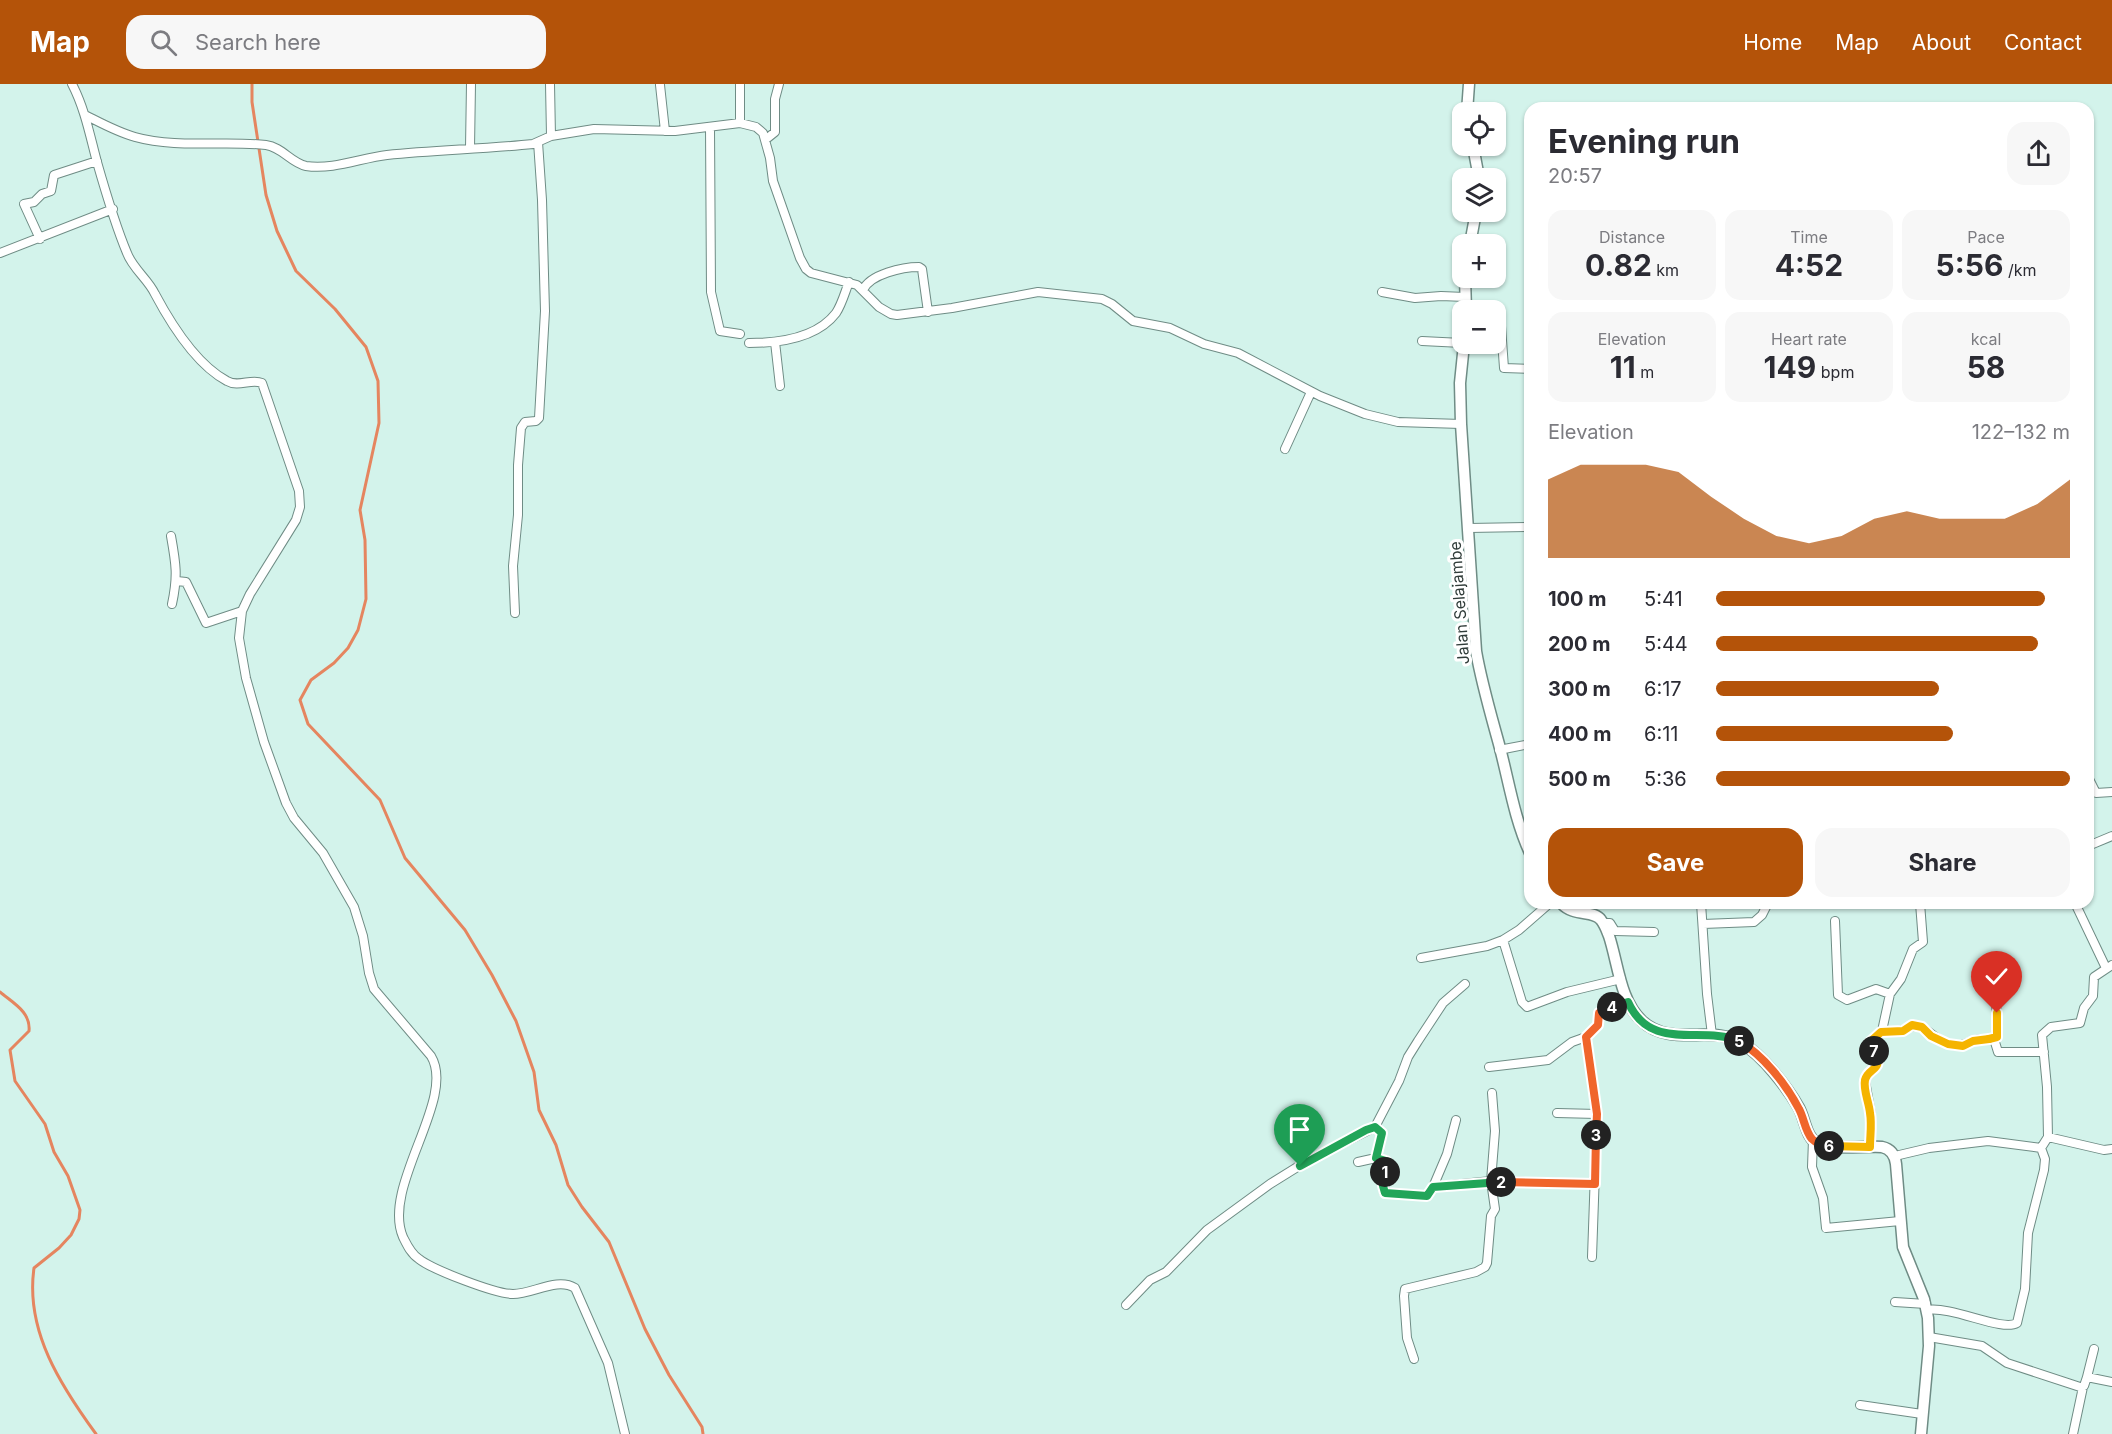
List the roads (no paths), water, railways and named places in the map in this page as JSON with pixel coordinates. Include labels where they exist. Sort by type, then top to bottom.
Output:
[{"type":"street","points":[[72,84],[85,115],[97,161],[131,262],[151,287],[172,324],[193,350],[218,374],[230,383],[257,381],[264,385],[299,491],[300,507],[296,520],[250,594],[242,611],[239,638],[260,730],[286,803],[294,818],[323,853],[354,907],[363,936],[374,989],[432,1056],[437,1067],[438,1086],[404,1191],[400,1214],[402,1235],[410,1250],[419,1259],[500,1292],[522,1293],[561,1284],[575,1288],[608,1363],[625,1434]]},
{"type":"street","points":[[470,148],[471,84]]},
{"type":"street","points":[[550,84],[550,136]]},
{"type":"street","points":[[740,84],[740,123]]},
{"type":"street","points":[[765,140],[775,132],[775,99],[779,84]]},
{"type":"street","points":[[1468,102],[1469,84]]},
{"type":"street","points":[[660,86],[664,131]]},
{"type":"street","points":[[85,115],[121,133],[152,141],[268,145],[297,163],[312,166],[385,155],[528,145],[550,136],[594,129],[697,130],[740,123],[759,128],[764,133],[773,181],[803,265],[816,275],[849,282],[863,290],[879,307],[891,314],[928,312],[1038,292],[1102,299],[1133,321],[1170,328],[1204,344],[1238,353],[1311,392],[1343,406],[1398,422],[1461,424]]},
{"type":"street","points":[[710,127],[711,292],[720,331],[740,334]]},
{"type":"street","points":[[515,613],[513,566],[518,516],[521,428],[525,422],[536,421],[539,418],[544,325],[542,200],[538,142]]},
{"type":"street","points":[[40,239],[24,204],[34,202],[43,193],[51,191],[54,175],[97,161]]},
{"type":"street","points":[[0,253],[113,209]]},
{"type":"street","points":[[863,290],[866,284],[877,278],[892,272],[919,267],[922,269],[928,312]]},
{"type":"street","points":[[749,343],[775,342],[806,333],[830,319],[837,311],[849,282]]},
{"type":"street","points":[[1465,288],[1465,300]]},
{"type":"street","points":[[1382,292],[1416,298],[1465,297]]},
{"type":"street","points":[[1422,341],[1452,343]]},
{"type":"street","points":[[775,342],[780,386]]},
{"type":"street","name":"Jalan Selajambe","points":[[1462,354],[1461,424],[1476,651],[1480,677],[1499,750],[1524,828]]},
{"type":"street","points":[[1503,354],[1504,368],[1524,369]]},
{"type":"street","points":[[1285,450],[1311,392]]},
{"type":"street","points":[[1469,528],[1524,527]]},
{"type":"street","points":[[171,536],[177,565],[177,581],[172,604]]},
{"type":"street","points":[[177,581],[186,582],[206,623],[242,611]]},
{"type":"street","points":[[1499,750],[1524,745]]},
{"type":"street","points":[[2094,789],[2096,793],[2112,792]]},
{"type":"street","points":[[2094,844],[2112,836]]},
{"type":"street","points":[[1421,958],[1487,946],[1503,940],[1519,930],[1543,909]]},
{"type":"street","points":[[1568,909],[1571,912],[1597,916],[1604,923],[1628,1002],[1637,1016],[1652,1028],[1680,1035],[1712,1035],[1738,1041],[1758,1057],[1782,1084],[1795,1103],[1813,1140],[1818,1144],[1885,1148],[1895,1156],[1904,1252],[1927,1307],[1929,1337],[1921,1434]]},
{"type":"street","points":[[1702,909],[1712,1035]]},
{"type":"street","points":[[1703,924],[1754,922],[1765,909]]},
{"type":"street","points":[[1870,1147],[1870,1114],[1865,1081],[1867,1075],[1876,1067],[1878,1060],[1870,1042],[1881,1032],[1890,994],[1901,980],[1915,947],[1923,942],[1920,909]]},
{"type":"street","points":[[2041,1148],[2048,1137],[2043,1032],[2052,1027],[2080,1023],[2084,1008],[2093,996],[2094,976],[2109,966],[2078,909]]},
{"type":"street","points":[[1835,921],[1838,995],[1847,1000],[1876,989],[1882,989],[1890,994]]},
{"type":"street","points":[[1604,923],[1610,923],[1618,932],[1654,932]]},
{"type":"street","points":[[1503,940],[1522,1002],[1527,1007],[1567,992],[1621,979]]},
{"type":"street","points":[[1126,1305],[1150,1280],[1166,1272],[1207,1230],[1270,1184],[1307,1161],[1375,1127],[1418,1041],[1443,1003],[1465,984]]},
{"type":"street","points":[[1994,1039],[1998,1033],[1995,988]]},
{"type":"street","points":[[1489,1067],[1548,1059],[1572,1042],[1586,1037],[1598,1025],[1599,1013],[1628,1002]]},
{"type":"street","points":[[1881,1032],[1903,1031],[1912,1025],[1917,1025],[1927,1030],[1931,1036],[1958,1046],[1976,1040],[1994,1039]]},
{"type":"street","points":[[1586,1037],[1597,1114],[1592,1257]]},
{"type":"street","points":[[1994,1039],[1998,1052],[2044,1052]]},
{"type":"street","points":[[1414,1359],[1407,1338],[1403,1291],[1408,1287],[1462,1276],[1485,1267],[1487,1263],[1491,1216],[1495,1209],[1491,1181],[1495,1131],[1492,1093]]},
{"type":"street","points":[[1557,1113],[1597,1114]]},
{"type":"street","points":[[1358,1162],[1376,1158],[1386,1161],[1384,1192],[1426,1197],[1433,1187],[1447,1154],[1456,1120]]},
{"type":"street","points":[[1375,1127],[1382,1133],[1376,1158]]},
{"type":"street","points":[[2048,1137],[2104,1150],[2112,1149]]},
{"type":"street","points":[[1813,1140],[1812,1167],[1823,1198],[1826,1227],[1900,1221]]},
{"type":"street","points":[[1895,1156],[1916,1150],[1988,1141],[2041,1148]]},
{"type":"street","points":[[1895,1302],[1946,1309],[1999,1324],[2017,1323],[2025,1289],[2028,1233],[2044,1170],[2045,1159],[2041,1148]]},
{"type":"street","points":[[1433,1187],[1491,1181],[1595,1184]]},
{"type":"street","points":[[1929,1337],[1982,1346],[2007,1363],[2084,1387]]},
{"type":"street","points":[[2073,1434],[2094,1349]]},
{"type":"street","points":[[2087,1377],[2112,1382]]},
{"type":"street","points":[[1860,1405],[1922,1414]]},
{"type":"waterway","points":[[252,84],[252,102],[266,195],[277,231],[296,271],[335,309],[366,347],[378,381],[379,423],[360,510],[365,540],[366,599],[358,630],[348,648],[334,663],[311,680],[300,700],[308,724],[380,800],[405,858],[465,930],[492,975],[516,1021],[534,1072],[539,1110],[556,1145],[568,1185],[609,1242],[645,1329],[669,1375],[702,1427],[703,1434]]},
{"type":"waterway","points":[[0,992],[20,1008],[29,1024],[29,1031],[10,1050],[15,1081],[45,1124],[54,1152],[68,1176],[80,1210],[79,1219],[71,1235],[34,1268],[35,1314],[48,1357],[70,1397],[96,1434]]}]
